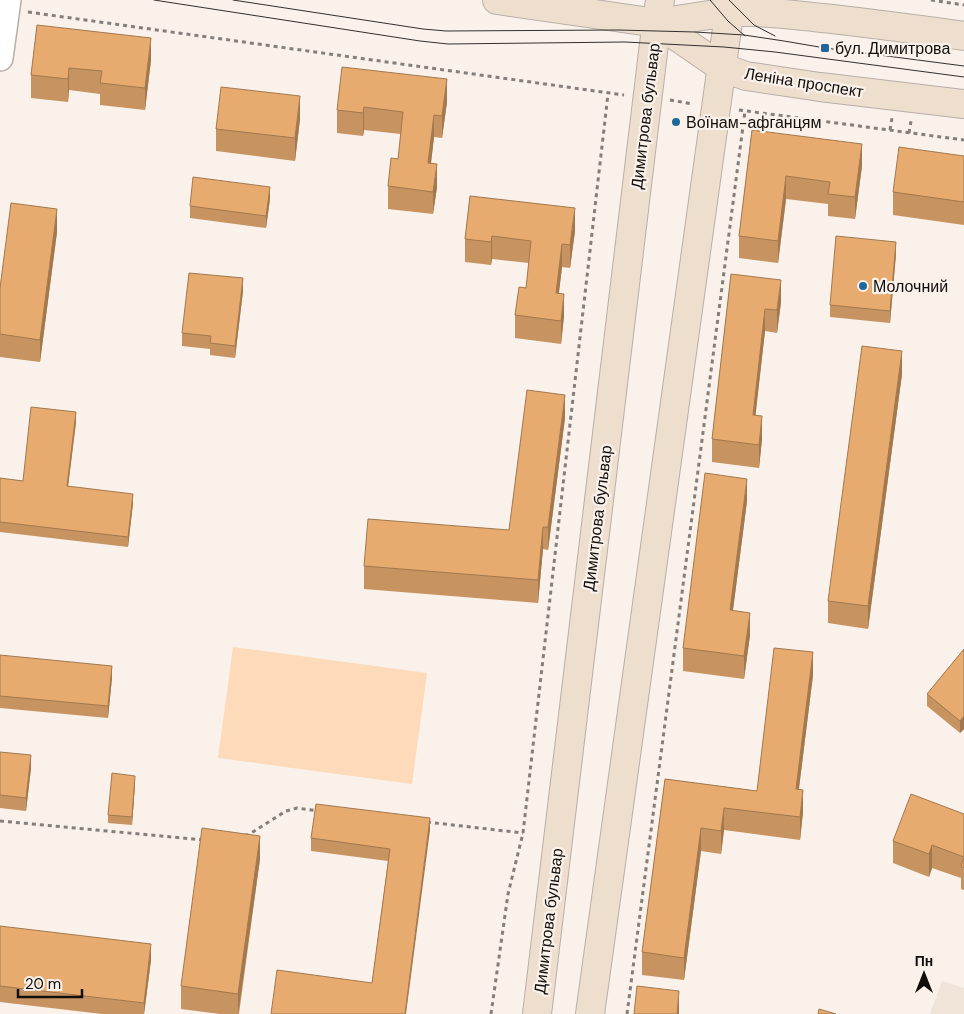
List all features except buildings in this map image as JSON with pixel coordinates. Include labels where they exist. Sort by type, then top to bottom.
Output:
[{"type":"street","name":"Леніна проспект","points":[[497,0],[659,12],[730,6],[778,14],[964,36]]},
{"type":"street","points":[[0,58],[8,4]]},
{"type":"street","points":[[590,1014],[730,6]]},
{"type":"street","name":"Леніна проспект","points":[[659,12],[721,66],[746,76],[964,104]]},
{"type":"street","name":"Димитрова бульвар","points":[[537,1014],[659,12]]},
{"type":"path","points":[[930,0],[964,5]]},
{"type":"path","points":[[8,4],[608,94],[648,97],[964,140]]},
{"type":"path","points":[[490,1014],[508,894],[523,833],[608,94]]},
{"type":"path","points":[[626,1014],[745,111]]},
{"type":"path","points":[[240,837],[286,811],[298,808],[327,811]]},
{"type":"path","points":[[0,821],[213,841]]},
{"type":"path","points":[[425,822],[523,833]]},
{"type":"shaded area","points":[[233,647],[427,673],[412,784],[218,758]]},
{"type":"shaded area","points":[[942,981],[964,988],[964,1014],[930,1014]]},
{"type":"tram line","points":[[154,0],[448,44],[625,42],[724,47],[964,77]]},
{"type":"tram line","points":[[233,0],[423,29],[446,31],[618,30],[744,35],[825,48],[964,66]]},
{"type":"tram line","points":[[710,0],[728,21],[745,36]]},
{"type":"tram line","points":[[729,0],[754,25],[775,36]]},
{"type":"place","name":"бул. Димитрова","points":[[825,48]]},
{"type":"place","name":"Воїнам-афганцям","points":[[676,122]]},
{"type":"place","name":"Молочний","points":[[863,286]]}]
